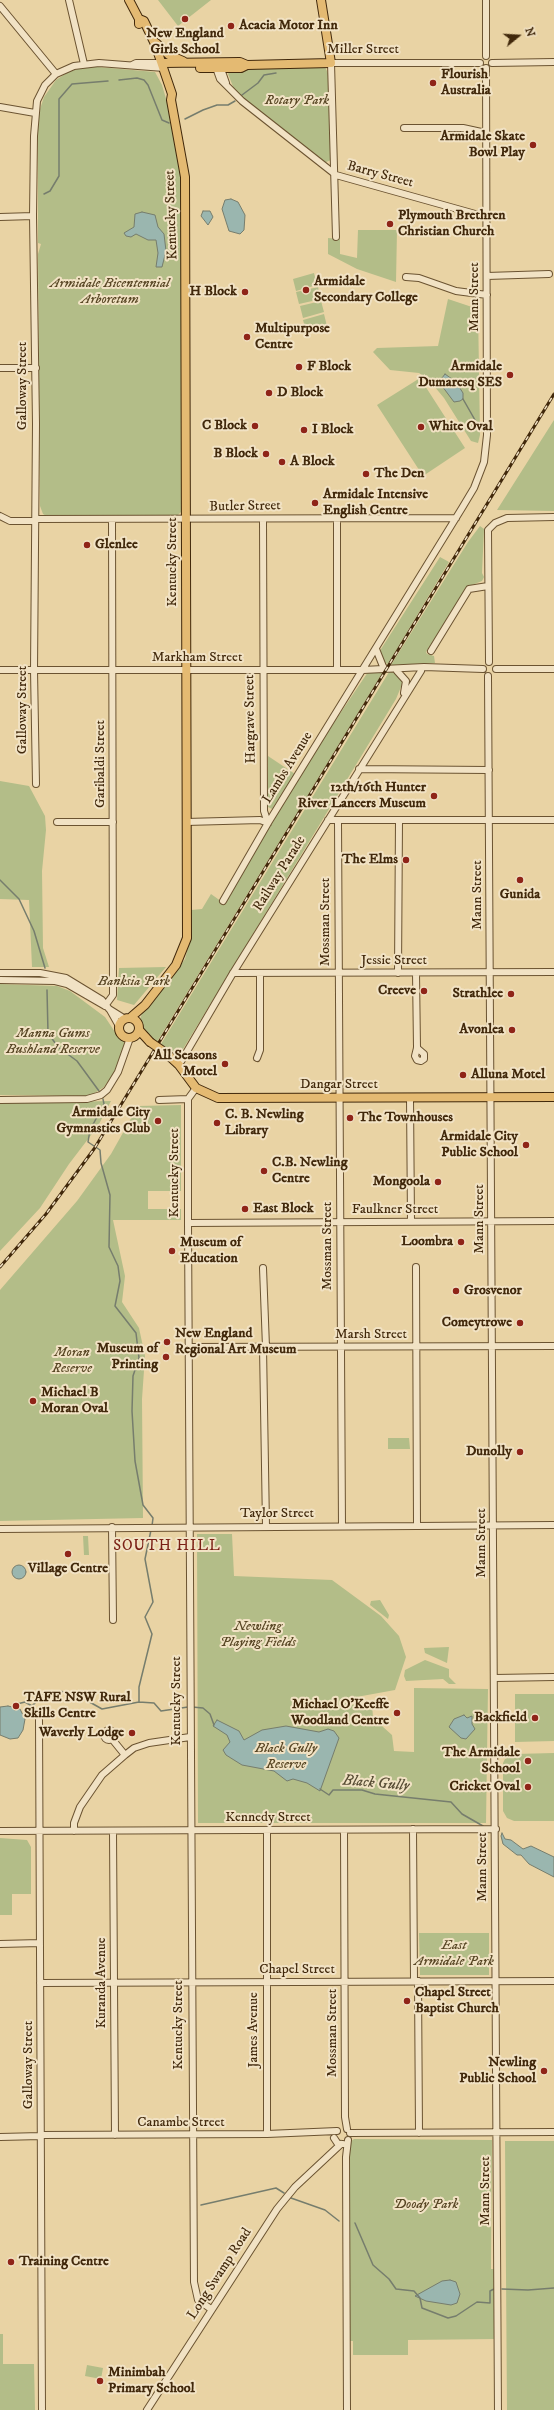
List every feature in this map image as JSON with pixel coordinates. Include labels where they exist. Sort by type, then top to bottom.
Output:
[{"type":"main road","points":[[129,0],[139,19],[139,24],[161,65]]},
{"type":"main road","points":[[321,0],[332,63]]},
{"type":"main road","points":[[139,19],[144,21],[154,42],[161,65]]},
{"type":"main road","points":[[154,42],[169,55],[186,62]]},
{"type":"main road","name":"Miller Street","points":[[161,65],[186,62],[241,68],[247,65],[332,63]]},
{"type":"main road","name":"Miller Street","points":[[161,65],[218,65]]},
{"type":"main road","name":"Kentucky Street","points":[[133,1022],[176,965],[187,938],[186,208],[181,149],[171,100],[161,65]]},
{"type":"main road","points":[[133,1022],[132,1038],[122,1035],[119,1026],[133,1022]]},
{"type":"main road","name":"Dangar Street","points":[[133,1022],[148,1041],[166,1053],[179,1065],[196,1088],[218,1098],[554,1097]]},
{"type":"main road","name":"Dangar Street","points":[[132,1038],[148,1041]]},
{"type":"street","points":[[69,0],[84,64]]},
{"type":"street","points":[[486,0],[486,56]]},
{"type":"street","points":[[0,6],[56,74],[84,64],[132,65],[138,68],[161,65]]},
{"type":"street","points":[[486,56],[490,58],[492,63]]},
{"type":"street","points":[[486,56],[482,58],[480,63],[486,68],[492,63],[554,62]]},
{"type":"street","points":[[332,63],[336,175],[336,237]]},
{"type":"street","name":"Miller Street","points":[[332,63],[480,63]]},
{"type":"street","name":"Barry Street","points":[[218,65],[226,83],[242,101],[336,175],[486,217]]},
{"type":"street","name":"Mann Street","points":[[456,518],[474,488],[484,462],[486,449],[486,68]]},
{"type":"street","name":"Galloway Street","points":[[36,784],[34,670],[36,368],[33,216],[35,113],[41,92],[56,74]]},
{"type":"street","points":[[0,107],[35,113]]},
{"type":"street","points":[[404,128],[464,128],[486,133]]},
{"type":"street","points":[[0,217],[33,216]]},
{"type":"street","points":[[487,276],[549,274]]},
{"type":"street","points":[[406,277],[419,278],[456,291],[487,296]]},
{"type":"street","points":[[0,368],[36,368]]},
{"type":"street","name":"Butler Street","points":[[0,516],[10,521],[112,519],[186,520],[456,518]]},
{"type":"street","points":[[496,669],[493,675],[488,676],[483,668],[489,662],[488,530],[495,523],[507,518],[554,517]]},
{"type":"street","name":"Lambs Avenue","points":[[223,901],[268,823],[456,518]]},
{"type":"street","name":"Garibaldi Street","points":[[107,1007],[113,995],[112,519]]},
{"type":"street","name":"Hargrave Street","points":[[263,519],[262,669],[264,811],[268,823]]},
{"type":"street","points":[[337,519],[337,670]]},
{"type":"street","points":[[431,651],[469,589],[488,586]]},
{"type":"street","points":[[376,649],[384,669]]},
{"type":"street","points":[[489,662],[495,665],[496,669]]},
{"type":"street","name":"Markham Street","points":[[0,670],[384,669],[421,671],[431,668]]},
{"type":"street","name":"Markham Street","points":[[396,670],[483,668]]},
{"type":"street","points":[[496,669],[554,669]]},
{"type":"street","points":[[396,670],[406,681],[404,697]]},
{"type":"street","name":"Railway Parade","points":[[179,1065],[233,973],[421,671]]},
{"type":"street","name":"Mann Street","points":[[488,676],[498,2133],[498,2410]]},
{"type":"street","points":[[359,769],[489,770]]},
{"type":"street","points":[[186,822],[260,820],[268,823]]},
{"type":"street","points":[[328,820],[554,820]]},
{"type":"street","points":[[398,973],[399,820]]},
{"type":"street","name":"Mossman Street","points":[[338,821],[342,1526]]},
{"type":"street","points":[[57,822],[113,822]]},
{"type":"street","name":"Jessie Street","points":[[233,973],[554,972]]},
{"type":"street","points":[[0,973],[40,973],[66,978],[102,1000],[119,1026]]},
{"type":"street","points":[[257,1058],[260,1050],[260,973]]},
{"type":"street","points":[[416,973],[417,1048]]},
{"type":"street","points":[[0,980],[55,981],[67,984],[133,1022]]},
{"type":"street","points":[[0,1100],[87,1099],[101,1095],[107,1090],[118,1072],[132,1038]]},
{"type":"street","points":[[159,1100],[188,1099],[196,1088]]},
{"type":"street","points":[[410,1098],[411,1222]]},
{"type":"street","name":"Kentucky Street","points":[[188,1099],[190,1736],[195,2292],[198,2300],[211,2309]]},
{"type":"street","name":"Faulkner Street","points":[[188,1223],[554,1221]]},
{"type":"street","points":[[416,1267],[417,1526]]},
{"type":"street","points":[[263,1268],[266,1526]]},
{"type":"street","name":"Marsh Street","points":[[188,1347],[554,1346]]},
{"type":"street","name":"Taylor Street","points":[[0,1529],[154,1526],[554,1525]]},
{"type":"street","points":[[112,1527],[113,1620]]},
{"type":"street","points":[[494,1678],[554,1677]]},
{"type":"street","name":"Galloway Street","points":[[39,1720],[42,2410]]},
{"type":"street","points":[[74,1831],[74,1823],[80,1807],[102,1776],[125,1754],[145,1744],[190,1736]]},
{"type":"street","points":[[112,1739],[125,1754]]},
{"type":"street","points":[[412,1829],[419,2133]]},
{"type":"street","name":"Kennedy Street","points":[[0,1831],[113,1832],[192,1830],[496,1829]]},
{"type":"street","name":"James Avenue","points":[[266,1830],[267,2134]]},
{"type":"street","name":"Mossman Street","points":[[344,1830],[345,2117],[343,2137],[346,2156],[347,2410]]},
{"type":"street","name":"Kuranda Avenue","points":[[113,1832],[115,2135]]},
{"type":"street","points":[[0,1944],[40,1943]]},
{"type":"street","name":"Chapel Street","points":[[40,1983],[554,1981]]},
{"type":"street","name":"Canambe Street","points":[[0,2137],[320,2133],[343,2137],[363,2133],[554,2132]]},
{"type":"street","name":"Long Swamp Road","points":[[147,2410],[211,2309],[278,2209],[295,2187],[324,2159],[343,2137]]},
{"type":"green space","points":[[158,0],[211,0],[178,26]]},
{"type":"green space","name":"Armidale Bicentennial Arboretum","points":[[87,66],[155,72],[162,85],[172,119],[182,181],[182,511],[178,515],[48,517],[43,514],[40,506],[38,254],[41,244],[38,243],[38,115],[44,97],[56,80],[68,72]]},
{"type":"green space","name":"Rotary Park","points":[[325,67],[328,73],[331,160],[324,163],[244,100],[234,89],[228,74],[230,70]]},
{"type":"green space","points":[[358,230],[397,230],[396,282],[357,269],[328,254],[328,238],[340,239],[340,254],[357,258]]},
{"type":"green space","points":[[314,273],[317,285],[296,291],[293,279]]},
{"type":"green space","points":[[318,287],[321,299],[299,304],[296,292]]},
{"type":"green space","points":[[448,299],[478,309],[480,435],[478,443],[471,441],[444,398],[429,380],[419,373],[390,370],[373,352],[377,348],[438,346]]},
{"type":"green space","points":[[321,301],[324,312],[303,318],[300,306]]},
{"type":"green space","points":[[324,314],[327,326],[306,331],[303,320]]},
{"type":"green space","name":"White Oval","points":[[420,378],[465,448],[423,476],[377,405]]},
{"type":"green space","points":[[554,420],[554,511],[497,510]]},
{"type":"green space","points":[[480,526],[484,529],[482,573],[484,577],[482,581],[467,587],[426,652],[427,654],[434,656],[435,663],[391,665],[468,542]]},
{"type":"green space","points":[[440,557],[449,562],[388,664],[383,662],[380,656],[381,649]]},
{"type":"green space","points":[[368,672],[383,672],[157,1042],[143,1032],[140,1019],[143,1011],[150,1006],[185,959],[192,932],[191,910],[202,909],[211,894],[225,904],[233,886],[327,733]]},
{"type":"green space","points":[[389,672],[396,673],[403,682],[396,699],[180,1054],[168,1049],[161,1044]]},
{"type":"green space","points":[[268,756],[295,774],[272,809],[268,807]]},
{"type":"green space","points":[[0,781],[29,786],[45,816],[46,830],[42,871],[43,948],[49,967],[32,967],[29,900],[0,899]]},
{"type":"green space","name":"Banksia Park","points":[[166,967],[134,1005],[117,1000],[119,968]]},
{"type":"green space","name":"Manna Gums Bushland Reserve","points":[[0,984],[57,986],[70,991],[105,1017],[119,1038],[127,1044],[117,1068],[104,1087],[90,1096],[0,1095]]},
{"type":"green space","points":[[111,1101],[98,1126],[69,1164],[40,1208],[0,1251],[0,1103]]},
{"type":"green space","name":"Moran Reserve","points":[[181,1105],[181,1191],[148,1191],[148,1209],[181,1209],[181,1220],[113,1220],[125,1276],[122,1302],[139,1328],[145,1356],[142,1399],[143,1518],[0,1521],[0,1290],[77,1201],[111,1154],[138,1106]]},
{"type":"green space","points":[[388,1438],[409,1438],[410,1449],[388,1449]]},
{"type":"green space","points":[[197,1534],[232,1534],[234,1576],[332,1580],[381,1616],[399,1636],[406,1657],[395,1690],[340,1700],[349,1705],[372,1703],[373,1718],[392,1735],[394,1751],[414,1752],[414,1688],[488,1689],[486,1823],[198,1823]]},
{"type":"green space","points":[[83,1536],[88,1536],[89,1555],[84,1555]]},
{"type":"green space","points":[[380,1600],[389,1615],[388,1619],[370,1605],[371,1601]]},
{"type":"green space","points":[[449,1647],[447,1663],[425,1653],[424,1648]]},
{"type":"green space","points":[[425,1660],[449,1669],[449,1677],[456,1684],[449,1684],[443,1679],[406,1681],[404,1676],[405,1670]]},
{"type":"green space","name":"Backfield","points":[[515,1694],[554,1694],[554,1741],[515,1742]]},
{"type":"green space","name":"Cricket Oval","points":[[554,1753],[554,1821],[514,1821],[507,1818],[503,1811],[503,1763],[505,1759],[515,1754]]},
{"type":"green space","points":[[0,1838],[27,1840],[31,1847],[31,1894],[12,1894],[12,1915],[0,1915]]},
{"type":"green space","name":"East Armidale Park","points":[[419,1933],[489,1933],[489,1975],[420,1975]]},
{"type":"green space","name":"Doody Park","points":[[354,2139],[492,2140],[491,2269],[494,2269],[495,2339],[408,2340],[408,2355],[353,2355],[353,2341],[349,2341],[350,2142]]},
{"type":"green space","points":[[505,2141],[554,2141],[554,2410],[507,2410]]},
{"type":"green space","points":[[0,2334],[3,2334],[3,2364],[34,2364],[35,2410],[0,2410]]},
{"type":"green space","points":[[87,2365],[103,2368],[101,2379],[85,2376]]},
{"type":"water","points":[[231,199],[238,202],[245,215],[244,230],[240,234],[229,231],[222,209],[225,200]]},
{"type":"water","points":[[203,211],[210,211],[213,217],[208,225],[201,216]]},
{"type":"water","points":[[142,212],[155,215],[158,227],[164,234],[166,251],[162,267],[156,267],[158,253],[156,240],[148,240],[136,234],[131,237],[126,236],[124,233],[134,227],[135,214]]},
{"type":"water","points":[[445,374],[456,382],[463,393],[463,399],[460,401],[454,402],[439,382]]},
{"type":"water","points":[[16,1565],[22,1565],[26,1569],[26,1575],[22,1579],[16,1579],[12,1575],[12,1569]]},
{"type":"water","points":[[8,1706],[20,1709],[25,1719],[23,1730],[18,1738],[10,1739],[0,1735],[0,1707]]},
{"type":"water","points":[[464,1715],[467,1718],[472,1716],[472,1724],[475,1729],[466,1739],[461,1738],[449,1727],[454,1719]]},
{"type":"water","points":[[217,1720],[239,1731],[244,1740],[262,1730],[286,1726],[319,1732],[328,1729],[334,1731],[339,1738],[320,1791],[307,1783],[293,1779],[287,1781],[274,1771],[242,1765],[226,1755],[223,1750],[230,1742],[227,1735],[213,1726]]},
{"type":"water","points":[[502,1833],[505,1839],[511,1840],[523,1849],[531,1846],[554,1857],[554,1877],[529,1864],[521,1855],[517,1855],[503,1844],[501,1836]]},
{"type":"water","points":[[450,2280],[456,2282],[460,2294],[457,2303],[451,2305],[426,2301],[415,2296],[442,2281]]},
{"type":"waterway","points":[[242,95],[258,83],[264,75],[276,73]]},
{"type":"waterway","points":[[119,80],[137,78],[144,80],[148,85],[162,120],[169,123]]},
{"type":"waterway","points":[[44,194],[50,191],[59,176],[59,99],[72,84],[108,81]]},
{"type":"waterway","points":[[185,119],[203,110],[217,105],[228,105],[235,101]]},
{"type":"waterway","points":[[463,399],[479,427]]},
{"type":"waterway","points":[[0,880],[19,899],[34,931],[45,968]]},
{"type":"waterway","points":[[47,990],[48,1033],[58,1047],[77,1061],[99,1091]]},
{"type":"waterway","points":[[103,1099],[104,1104],[90,1130],[88,1142],[100,1150],[101,1163],[110,1195],[109,1247],[118,1266],[120,1281],[115,1306],[136,1333],[139,1358],[133,1376],[132,1411],[135,1461],[143,1505],[153,1518],[152,1526]]},
{"type":"waterway","points":[[139,1702],[139,1687],[152,1634],[145,1617],[153,1602],[145,1559],[151,1530]]},
{"type":"waterway","points":[[15,1710],[17,1704],[25,1702],[32,1706],[43,1695],[60,1691],[79,1696],[102,1709],[139,1702],[154,1703],[161,1711],[188,1707]]},
{"type":"waterway","name":"Black Gully","points":[[192,1707],[203,1708],[210,1714],[214,1725]]},
{"type":"waterway","name":"Black Gully","points":[[320,1789],[329,1795],[333,1790],[362,1790],[375,1794],[451,1802],[462,1814],[483,1826]]},
{"type":"waterway","points":[[201,2205],[276,2188],[284,2193]]},
{"type":"waterway","points":[[291,2198],[325,2210],[339,2221]]},
{"type":"waterway","points":[[355,2223],[373,2265],[389,2279],[396,2289],[414,2291],[420,2298],[422,2308],[448,2318],[456,2316],[477,2302],[490,2303],[490,2291],[494,2289]]},
{"type":"waterway","points":[[502,2289],[528,2290],[554,2288]]},
{"type":"railway","points":[[0,1267],[46,1214],[94,1149],[554,394]]},
{"type":"place","name":"New England Girls School","points":[[185,19]]},
{"type":"place","name":"Acacia Motor Inn","points":[[231,26]]},
{"type":"place","name":"Flourish Australia","points":[[433,83]]},
{"type":"place","name":"Armidale Skate Bowl Play","points":[[533,145]]},
{"type":"place","name":"Plymouth Brethren Christian Church","points":[[390,224]]},
{"type":"place","name":"Armidale Secondary College","points":[[306,290]]},
{"type":"place","name":"H Block","points":[[245,292]]},
{"type":"place","name":"Multipurpose Centre","points":[[247,337]]},
{"type":"place","name":"F Block","points":[[299,367]]},
{"type":"place","name":"Armidale Dumaresq SES","points":[[510,375]]},
{"type":"place","name":"D Block","points":[[269,393]]},
{"type":"place","name":"C Block","points":[[255,426]]},
{"type":"place","name":"White Oval","points":[[421,427]]},
{"type":"place","name":"I Block","points":[[304,430]]},
{"type":"place","name":"B Block","points":[[266,454]]},
{"type":"place","name":"A Block","points":[[282,462]]},
{"type":"place","name":"The Den","points":[[366,474]]},
{"type":"place","name":"Armidale Intensive English Centre","points":[[315,503]]},
{"type":"place","name":"Glenlee","points":[[87,545]]},
{"type":"place","name":"12th/16th Hunter River Lancers Museum","points":[[434,796]]},
{"type":"place","name":"The Elms","points":[[406,860]]},
{"type":"place","name":"Gunida","points":[[520,880]]},
{"type":"place","name":"Creeve","points":[[424,991]]},
{"type":"place","name":"Strathlee","points":[[511,994]]},
{"type":"place","name":"Avonlea","points":[[512,1030]]},
{"type":"place","name":"All Seasons Motel","points":[[225,1064]]},
{"type":"place","name":"Alluna Motel","points":[[463,1075]]},
{"type":"place","name":"The Townhouses","points":[[350,1118]]},
{"type":"place","name":"Armidale City Gymnastics Club","points":[[158,1121]]},
{"type":"place","name":"C. B. Newling Library","points":[[217,1123]]},
{"type":"place","name":"Armidale City Public School","points":[[526,1145]]},
{"type":"place","name":"C.B. Newling Centre","points":[[264,1171]]},
{"type":"place","name":"Mongoola","points":[[438,1182]]},
{"type":"place","name":"East Block","points":[[245,1209]]},
{"type":"place","name":"Loombra","points":[[461,1242]]},
{"type":"place","name":"Museum of Education","points":[[172,1251]]},
{"type":"place","name":"Grosvenor","points":[[456,1291]]},
{"type":"place","name":"Comeytrowe","points":[[520,1323]]},
{"type":"place","name":"New England Regional Art Museum","points":[[167,1342]]},
{"type":"place","name":"Museum of Printing","points":[[166,1357]]},
{"type":"place","name":"Michael B Moran Oval","points":[[33,1401]]},
{"type":"place","name":"Dunolly","points":[[520,1452]]},
{"type":"place","name":"Village Centre","points":[[68,1554]]},
{"type":"place","name":"TAFE NSW Rural Skills Centre","points":[[16,1706]]},
{"type":"place","name":"Michael O'Keeffe Woodland Centre","points":[[397,1713]]},
{"type":"place","name":"Backfield","points":[[535,1718]]},
{"type":"place","name":"Waverly Lodge","points":[[132,1733]]},
{"type":"place","name":"The Armidale School","points":[[528,1761]]},
{"type":"place","name":"Cricket Oval","points":[[528,1787]]},
{"type":"place","name":"Chapel Street Baptist Church","points":[[407,2001]]},
{"type":"place","name":"Newling Public School","points":[[544,2071]]},
{"type":"place","name":"Training Centre","points":[[11,2262]]},
{"type":"place","name":"Minimbah Primary School","points":[[100,2381]]},
{"type":"district","name":"SOUTH HILL","points":[[167,1547]]},
{"type":"park label","name":"Newling Playing Fields","points":[[258,1636]]},
{"type":"park label","name":"Black Gully Reserve","points":[[286,1758]]}]
